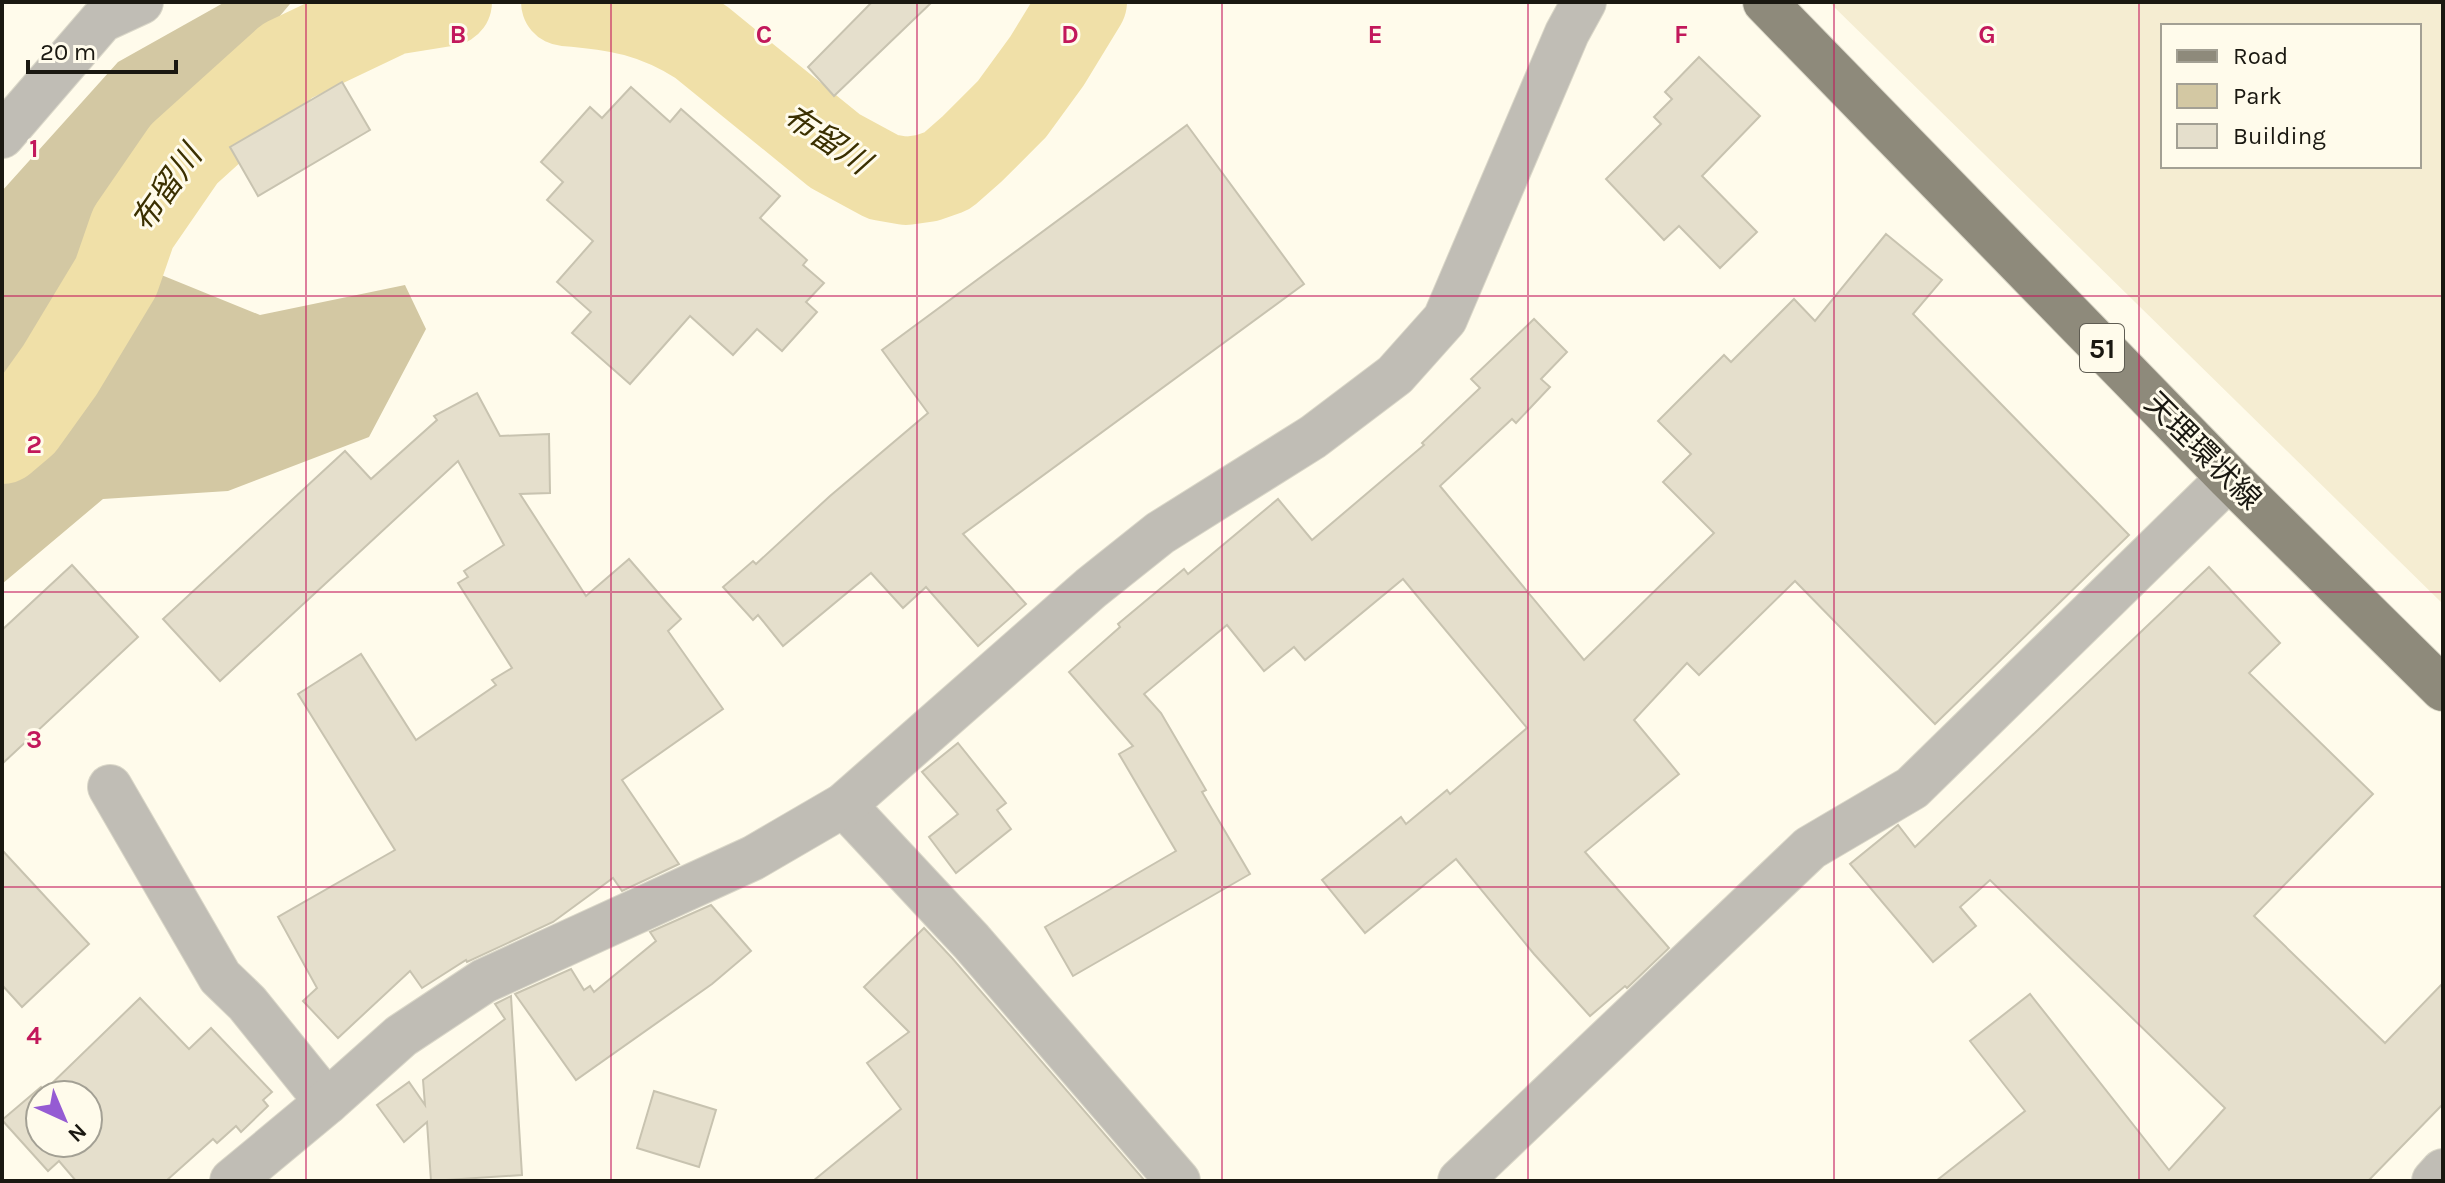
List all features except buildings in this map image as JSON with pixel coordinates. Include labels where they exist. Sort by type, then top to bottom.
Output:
[{"type":"main road","name":"天理環状線","points":[[1765,2],[2229,478],[2443,689]]},
{"type":"street","points":[[2,136],[102,20],[141,2]]},
{"type":"street","points":[[232,1181],[401,1036],[484,981],[753,858],[844,805],[1006,660],[1149,542],[1313,437],[1395,375],[1445,319],[1567,33],[1584,2]]},
{"type":"street","points":[[1460,1181],[1810,848],[1912,788],[2229,478]]},
{"type":"street","points":[[110,787],[220,977],[247,1003],[327,1102]]},
{"type":"street","points":[[844,805],[971,941],[1178,1181]]},
{"type":"street","points":[[2434,1181],[2443,1171]]},
{"type":"shaded area","points":[[1829,2],[2443,2],[2443,604]]},
{"type":"green space","points":[[225,2],[290,4],[211,97],[111,193],[154,272],[260,315],[405,285],[426,329],[369,437],[228,491],[103,499],[2,584],[2,191],[118,62]]},
{"type":"waterway","name":"布留川","points":[[2,440],[22,423],[60,370],[116,277],[133,228],[184,154],[287,61],[392,11],[448,2]]},
{"type":"waterway","name":"布留川","points":[[565,2],[636,13],[684,32],[701,42],[835,151],[883,177],[906,181],[947,171],[1012,109],[1047,61],[1083,2]]}]
